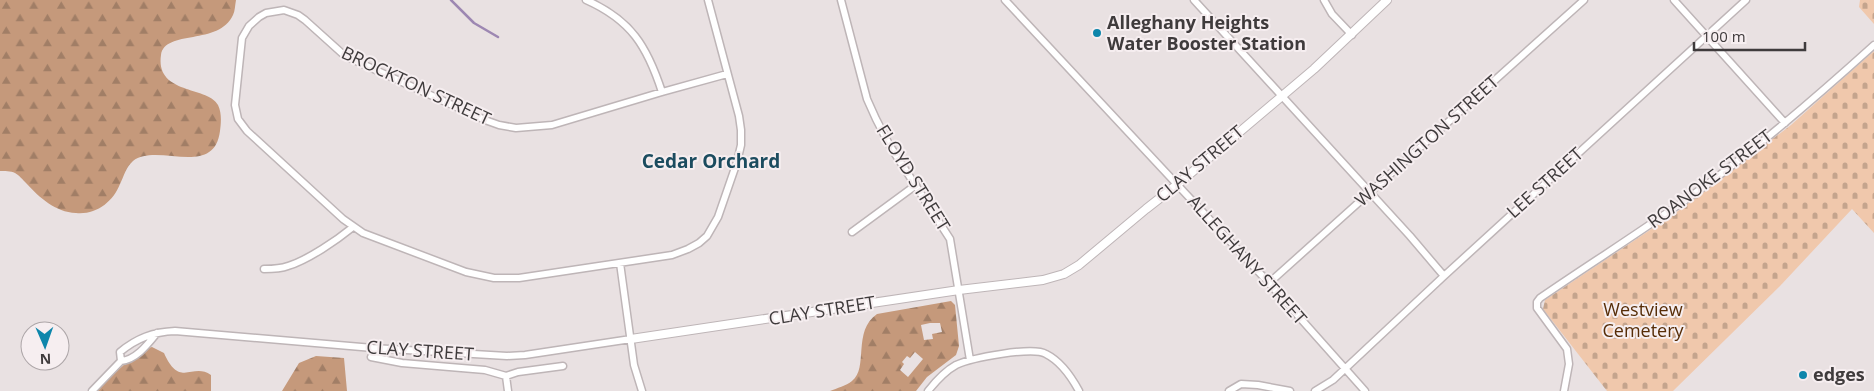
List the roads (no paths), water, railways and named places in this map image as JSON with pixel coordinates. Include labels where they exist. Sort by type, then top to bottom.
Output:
[{"type":"street","points":[[586,0],[604,8],[622,21],[633,33],[647,52],[662,92]]},
{"type":"street","name":"BROCKTON STREET","points":[[708,0],[739,116],[740,145],[737,162],[713,227],[699,244],[672,255],[519,278],[487,277],[466,272],[374,237],[353,227],[247,131],[238,120],[235,99],[242,38],[249,26],[259,17],[266,13],[284,10],[298,15],[345,56],[499,125],[516,128],[552,125],[727,74]]},
{"type":"street","name":"FLOYD STREET","points":[[841,0],[867,99],[890,146],[950,239],[970,360]]},
{"type":"street","name":"ALLEGHANY STREET","points":[[1005,0],[1178,184],[1365,391]]},
{"type":"street","points":[[1194,0],[1414,240],[1444,276]]},
{"type":"street","points":[[1324,0],[1332,14],[1352,35]]},
{"type":"street","name":"CLAY STREET","points":[[121,361],[120,352],[140,338],[157,333],[175,331],[373,348],[507,356],[525,355],[1059,276],[1079,265],[1178,184],[1314,69],[1387,0]]},
{"type":"street","name":"WASHINGTON STREET","points":[[1269,283],[1584,0]]},
{"type":"street","points":[[1674,0],[1785,123]]},
{"type":"street","name":"LEE STREET","points":[[1315,391],[1333,380],[1746,0]]},
{"type":"street","name":"ROANOKE STREET","points":[[1564,391],[1569,359],[1567,349],[1539,311],[1537,302],[1547,293],[1667,213],[1714,179],[1822,93],[1874,45]]},
{"type":"street","points":[[852,232],[916,185]]},
{"type":"street","points":[[264,269],[294,264],[338,239],[353,227]]},
{"type":"street","points":[[620,262],[634,365],[642,391]]},
{"type":"street","name":"CLAY STREET","points":[[92,391],[121,361],[126,361],[141,351],[157,333]]},
{"type":"street","points":[[928,391],[951,368],[970,360],[1029,350],[1042,352],[1052,358],[1079,391]]},
{"type":"street","points":[[371,357],[402,363],[485,370],[506,376],[518,372],[563,366]]},
{"type":"street","points":[[506,376],[508,391]]},
{"type":"street","points":[[1229,391],[1241,384],[1290,391]]},
{"type":"waterway","points":[[451,0],[474,23],[498,37]]},
{"type":"place","name":"Alleghany Heights Water Booster Station","points":[[1097,33]]},
{"type":"place","name":"edges","points":[[1803,375]]},
{"type":"district","name":"Cedar Orchard","points":[[711,161]]},
{"type":"park label","name":"Westview Cemetery","points":[[1643,320]]}]
